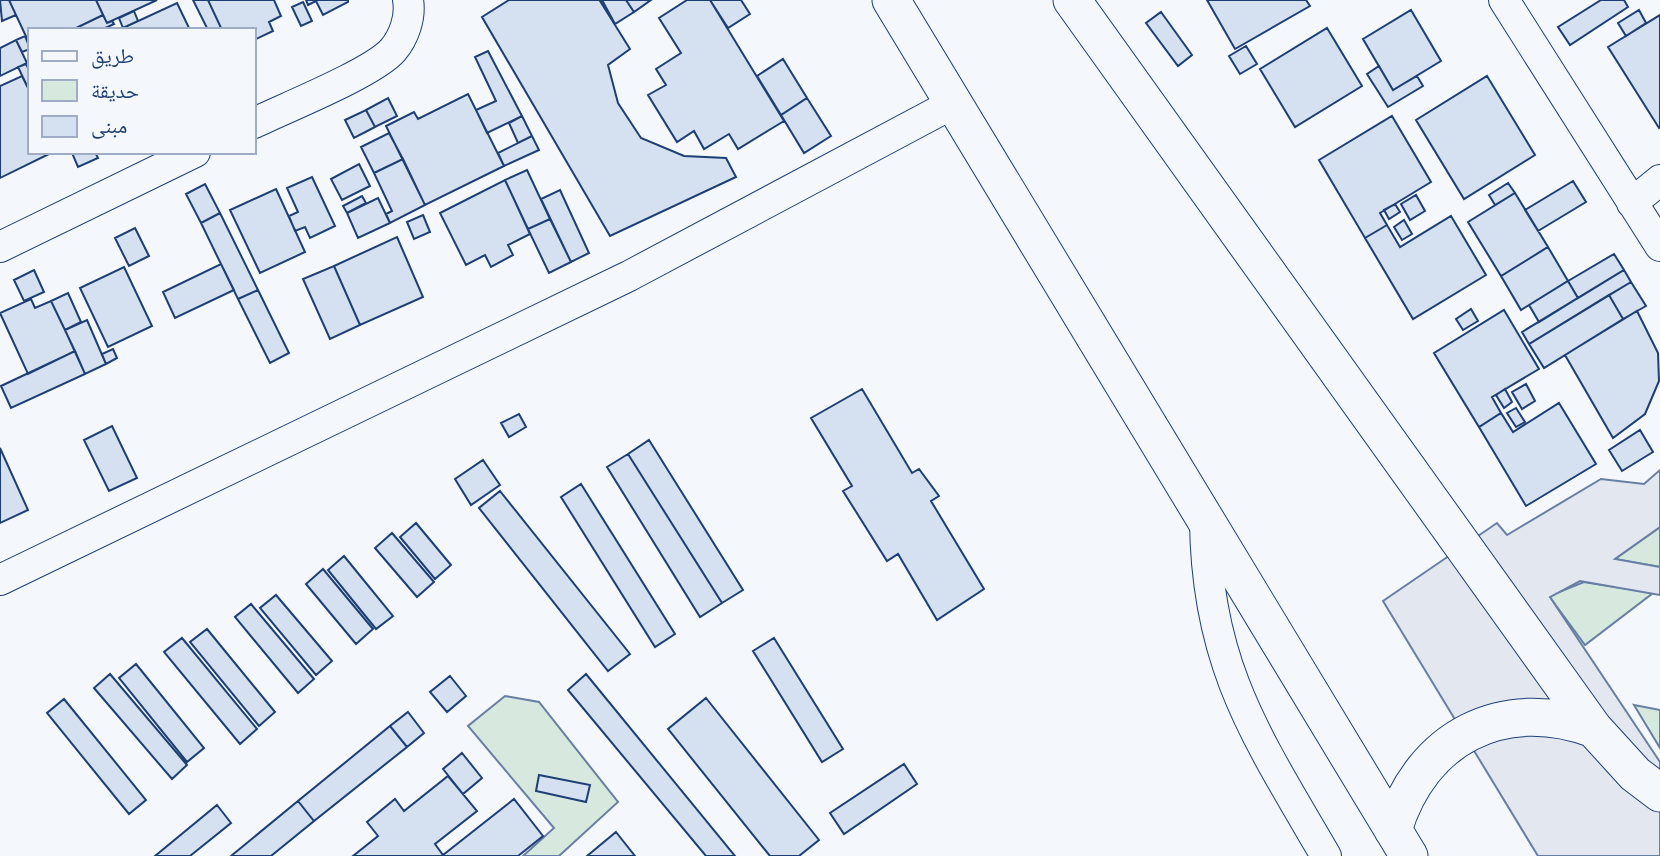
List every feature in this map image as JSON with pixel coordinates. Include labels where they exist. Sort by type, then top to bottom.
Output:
[{"type":"main road","points":[[891,0],[1401,843]]},
{"type":"main road","points":[[1072,0],[1594,730],[1635,774],[1660,793]]},
{"type":"main road","points":[[1401,843],[1399,811],[1419,774],[1441,751],[1471,731],[1491,723],[1533,716],[1554,718],[1594,730]]},
{"type":"street","points":[[256,122],[379,62],[402,38],[407,22],[408,0]]},
{"type":"street","points":[[1504,0],[1660,246]]},
{"type":"street","points":[[0,580],[629,276],[954,103]]},
{"type":"street","points":[[0,247],[191,154]]},
{"type":"street","points":[[1632,203],[1660,180]]},
{"type":"street","points":[[1205,520],[1210,600],[1230,678],[1252,727],[1326,856]]},
{"type":"green space","points":[[1660,527],[1660,567],[1615,559]]},
{"type":"green space","points":[[1584,582],[1653,593],[1585,645],[1549,596]]},
{"type":"green space","points":[[505,696],[539,702],[618,802],[559,856],[523,856],[554,828],[468,726]]},
{"type":"green space","points":[[1634,705],[1660,710],[1660,748]]},
{"type":"shaded area","points":[[1660,470],[1660,527],[1615,559],[1660,567],[1660,595],[1580,581],[1550,597],[1660,762],[1660,856],[1538,856],[1383,601],[1497,523],[1507,535],[1601,479],[1644,484]]},
{"type":"building","points":[[0,0],[9,0],[16,15],[2,21]]},
{"type":"building","points":[[9,0],[96,0],[103,15],[76,28],[28,28],[28,41]]},
{"type":"building","points":[[96,0],[157,0],[107,23]]},
{"type":"building","points":[[193,0],[208,0],[221,28],[207,28]]},
{"type":"building","points":[[208,0],[274,0],[281,16],[269,22],[273,31],[256,39],[256,28],[221,28]]},
{"type":"building","points":[[306,0],[348,2],[323,15],[316,1],[308,5]]},
{"type":"building","points":[[509,0],[602,0],[600,1],[630,49],[608,65],[618,103],[641,138],[684,156],[726,158],[736,177],[610,236],[482,17]]},
{"type":"building","points":[[602,0],[626,0],[634,12],[615,24]]},
{"type":"building","points":[[626,0],[651,0],[634,12]]},
{"type":"building","points":[[687,0],[710,0],[784,121],[738,149],[729,134],[704,149],[694,131],[677,142],[648,95],[666,85],[656,69],[681,53],[659,18]]},
{"type":"building","points":[[710,0],[741,0],[750,14],[728,28]]},
{"type":"building","points":[[1207,0],[1306,0],[1310,6],[1235,49]]},
{"type":"building","points":[[1601,0],[1624,0],[1628,7],[1570,45],[1558,27]]},
{"type":"building","points":[[303,2],[312,21],[301,26],[292,7]]},
{"type":"building","points":[[177,3],[189,28],[123,28]]},
{"type":"building","points":[[1411,10],[1441,61],[1393,90],[1363,39]]},
{"type":"building","points":[[1639,10],[1646,23],[1626,36],[1618,23]]},
{"type":"building","points":[[134,11],[138,21],[123,28],[119,18]]},
{"type":"building","points":[[1161,12],[1192,55],[1178,66],[1146,23]]},
{"type":"building","points":[[103,15],[107,23],[112,21],[114,24],[105,28],[76,28]]},
{"type":"building","points":[[1660,15],[1660,127],[1659,128],[1608,47]]},
{"type":"building","points":[[1327,28],[1362,86],[1295,127],[1260,69]]},
{"type":"building","points":[[25,36],[28,50],[22,52],[16,40]]},
{"type":"building","points":[[16,40],[27,63],[0,76],[0,48]]},
{"type":"building","points":[[1246,46],[1257,64],[1240,74],[1229,56]]},
{"type":"building","points":[[488,51],[522,116],[487,133],[476,110],[496,101],[475,57]]},
{"type":"building","points":[[783,59],[807,98],[781,115],[757,76]]},
{"type":"building","points":[[26,64],[28,68],[28,88],[18,67]]},
{"type":"building","points":[[1379,66],[1393,90],[1417,76],[1423,86],[1388,107],[1367,74]]},
{"type":"building","points":[[22,76],[28,88],[28,154],[49,154],[0,178],[0,86]]},
{"type":"building","points":[[1487,76],[1535,155],[1464,199],[1416,120]]},
{"type":"building","points":[[468,94],[504,166],[425,205],[386,126],[414,112],[418,119]]},
{"type":"building","points":[[388,98],[397,116],[375,127],[366,110]]},
{"type":"building","points":[[807,98],[831,136],[804,153],[781,115]]},
{"type":"building","points":[[366,110],[375,127],[354,138],[345,120]]},
{"type":"building","points":[[522,116],[532,136],[518,143],[509,123]]},
{"type":"building","points":[[1392,116],[1431,182],[1380,213],[1387,225],[1365,238],[1319,160]]},
{"type":"building","points":[[389,133],[403,159],[374,173],[361,147]]},
{"type":"building","points":[[532,136],[539,150],[504,166],[498,153]]},
{"type":"building","points":[[72,154],[96,154],[98,158],[78,167]]},
{"type":"building","points":[[403,159],[425,205],[390,223],[386,214],[392,211],[374,173]]},
{"type":"building","points":[[359,164],[370,186],[342,200],[331,179]]},
{"type":"building","points":[[527,170],[550,219],[528,229],[505,180]]},
{"type":"building","points":[[312,177],[335,226],[310,238],[305,227],[295,231],[289,216],[298,212],[287,188]]},
{"type":"building","points":[[505,180],[530,234],[508,245],[513,255],[491,267],[485,255],[466,265],[440,213]]},
{"type":"building","points":[[1573,181],[1586,202],[1538,231],[1525,210]]},
{"type":"building","points":[[1508,183],[1515,193],[1495,205],[1489,195]]},
{"type":"building","points":[[205,184],[220,213],[201,223],[186,194]]},
{"type":"building","points":[[276,189],[305,252],[260,273],[230,210]]},
{"type":"building","points":[[560,190],[589,253],[571,262],[541,199]]},
{"type":"building","points":[[1515,193],[1548,247],[1501,276],[1468,222]]},
{"type":"building","points":[[1416,195],[1425,211],[1410,220],[1401,204]]},
{"type":"building","points":[[362,196],[366,203],[347,213],[343,206]]},
{"type":"building","points":[[378,198],[390,223],[358,238],[347,213]]},
{"type":"building","points":[[1395,204],[1400,212],[1389,219],[1384,210]]},
{"type":"building","points":[[220,213],[258,290],[238,299],[201,223]]},
{"type":"building","points":[[423,215],[430,232],[414,239],[407,222]]},
{"type":"building","points":[[1451,216],[1486,275],[1413,319],[1365,238],[1387,225],[1400,247]]},
{"type":"building","points":[[550,219],[571,262],[549,273],[528,229]]},
{"type":"building","points":[[1404,220],[1412,234],[1402,240],[1394,227]]},
{"type":"building","points":[[135,228],[149,256],[129,266],[115,238]]},
{"type":"building","points":[[397,237],[423,297],[360,325],[334,266]]},
{"type":"building","points":[[1548,247],[1568,281],[1521,310],[1501,276]]},
{"type":"building","points":[[1614,254],[1624,270],[1578,298],[1568,281]]},
{"type":"building","points":[[221,264],[234,290],[175,318],[163,292]]},
{"type":"building","points":[[334,266],[360,325],[330,339],[303,279]]},
{"type":"building","points":[[124,267],[152,326],[108,347],[80,288]]},
{"type":"building","points":[[34,270],[44,292],[24,301],[14,280]]},
{"type":"building","points":[[1624,270],[1631,282],[1529,344],[1522,332]]},
{"type":"building","points":[[1568,281],[1578,298],[1539,322],[1529,305]]},
{"type":"building","points":[[1631,282],[1646,306],[1623,319],[1609,295]]},
{"type":"building","points":[[258,290],[289,353],[270,363],[238,299]]},
{"type":"building","points":[[68,293],[81,322],[65,330],[51,301]]},
{"type":"building","points":[[1609,295],[1623,319],[1544,368],[1529,344]]},
{"type":"building","points":[[31,299],[35,308],[51,301],[75,351],[28,374],[0,313]]},
{"type":"building","points":[[1471,309],[1478,321],[1463,330],[1456,319]]},
{"type":"building","points":[[1504,310],[1539,369],[1492,397],[1501,413],[1479,427],[1434,353]]},
{"type":"building","points":[[1637,311],[1658,353],[1659,381],[1645,414],[1613,438],[1565,355]]},
{"type":"building","points":[[87,320],[106,364],[85,374],[65,330]]},
{"type":"building","points":[[113,349],[117,358],[106,364],[102,354]]},
{"type":"building","points":[[75,351],[85,374],[11,408],[1,386]]},
{"type":"building","points":[[1526,384],[1535,401],[1522,409],[1512,392]]},
{"type":"building","points":[[862,389],[912,473],[919,469],[939,496],[931,501],[984,589],[937,620],[898,554],[887,561],[843,491],[852,486],[811,418]]},
{"type":"building","points":[[1505,389],[1512,402],[1504,408],[1496,395]]},
{"type":"building","points":[[1559,403],[1596,464],[1526,506],[1479,427],[1501,413],[1513,432]]},
{"type":"building","points":[[1516,408],[1525,422],[1516,427],[1507,413]]},
{"type":"building","points":[[519,414],[526,427],[509,437],[501,423]]},
{"type":"building","points":[[112,426],[137,478],[109,491],[84,440]]},
{"type":"building","points":[[1640,430],[1653,452],[1622,471],[1609,450]]},
{"type":"building","points":[[649,440],[743,590],[722,603],[628,454]]},
{"type":"building","points":[[0,448],[28,510],[0,523]]},
{"type":"building","points":[[628,454],[722,603],[700,617],[607,467]]},
{"type":"building","points":[[483,460],[500,485],[471,505],[455,479]]},
{"type":"building","points":[[581,484],[675,634],[655,647],[561,497]]},
{"type":"building","points":[[500,491],[630,654],[608,671],[479,508]]},
{"type":"building","points":[[416,523],[451,565],[435,579],[400,537]]},
{"type":"building","points":[[392,533],[434,582],[417,597],[375,548]]},
{"type":"building","points":[[344,556],[393,616],[376,629],[328,570]]},
{"type":"building","points":[[323,569],[373,629],[356,644],[306,584]]},
{"type":"building","points":[[276,595],[332,661],[316,675],[260,608]]},
{"type":"building","points":[[251,604],[314,679],[298,693],[235,617]]},
{"type":"building","points":[[207,629],[275,712],[259,726],[190,642]]},
{"type":"building","points":[[182,638],[257,729],[240,744],[164,652]]},
{"type":"building","points":[[774,638],[843,749],[822,762],[753,651]]},
{"type":"building","points":[[136,664],[204,748],[187,762],[119,678]]},
{"type":"building","points":[[110,674],[187,765],[172,779],[94,688]]},
{"type":"building","points":[[586,674],[735,856],[706,856],[568,690]]},
{"type":"building","points":[[450,676],[466,696],[447,712],[430,692]]},
{"type":"building","points":[[706,698],[819,840],[799,856],[770,856],[668,729]]},
{"type":"building","points":[[64,699],[146,800],[129,814],[47,713]]},
{"type":"building","points":[[408,712],[424,733],[407,747],[390,726]]},
{"type":"building","points":[[390,726],[407,747],[314,821],[298,801]]},
{"type":"building","points":[[462,753],[482,778],[463,794],[443,769]]},
{"type":"building","points":[[904,764],[917,784],[844,834],[830,813]]},
{"type":"building","points":[[539,775],[590,785],[586,802],[536,791]]},
{"type":"building","points":[[448,776],[477,811],[435,844],[443,855],[514,799],[543,836],[518,856],[353,856],[378,836],[367,822],[395,799],[404,811]]},
{"type":"building","points":[[298,801],[314,821],[271,856],[231,856]]},
{"type":"building","points":[[217,805],[231,823],[190,856],[155,856]]},
{"type":"building","points":[[616,832],[635,856],[587,856]]}]
